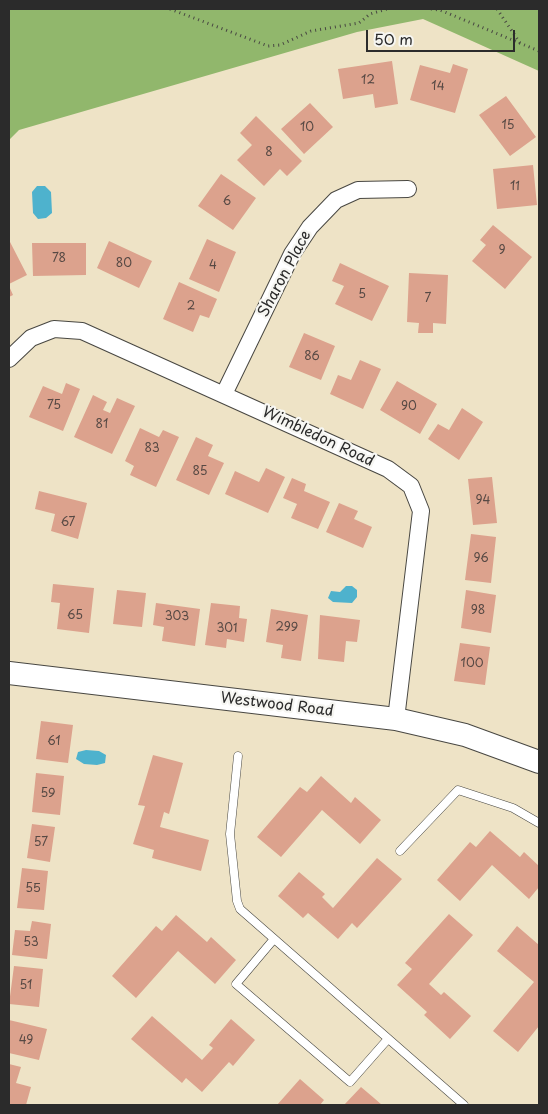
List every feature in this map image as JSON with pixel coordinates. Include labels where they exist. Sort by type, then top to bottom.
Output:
[{"type":"street","name":"Sharon Place","points":[[224,394],[292,254],[310,227],[336,200],[358,190],[408,188]]},
{"type":"street","name":"Wimbledon Road","points":[[9,359],[31,338],[54,329],[82,331],[388,470],[411,486],[421,511],[396,719]]},
{"type":"street","name":"Westwood Road","points":[[9,672],[396,719],[465,735],[539,762]]},
{"type":"lane","points":[[238,756],[230,820],[237,901],[240,909],[387,1040],[464,1105]]},
{"type":"lane","points":[[400,852],[458,790],[512,808],[539,823]]},
{"type":"lane","points":[[274,939],[236,984],[350,1082],[387,1040]]},
{"type":"path","points":[[170,9],[268,46],[280,45],[312,31],[359,23],[370,14],[387,9]]},
{"type":"path","points":[[431,9],[440,10],[539,51]]},
{"type":"path","points":[[497,9],[521,44]]},
{"type":"green space","points":[[9,9],[539,9],[539,71],[423,19],[357,32],[19,130],[9,140]]},
{"type":"water","points":[[37,186],[45,186],[51,192],[52,213],[46,218],[38,219],[33,213],[32,192]]},
{"type":"water","points":[[346,586],[352,586],[357,590],[357,597],[352,603],[333,602],[328,598],[331,591],[340,592]]},
{"type":"water","points":[[86,750],[99,751],[106,755],[105,763],[97,765],[84,764],[76,759],[78,752]]},
{"type":"building","points":[[392,61],[398,104],[375,108],[373,94],[343,99],[338,69]]},
{"type":"building","points":[[453,64],[468,69],[455,113],[410,100],[420,65],[450,73]]},
{"type":"building","points":[[506,96],[536,137],[510,156],[479,115]]},
{"type":"building","points":[[310,103],[333,127],[304,154],[281,129]]},
{"type":"building","points":[[256,116],[302,161],[287,176],[280,169],[264,186],[237,160],[252,145],[240,133]]},
{"type":"building","points":[[533,165],[537,205],[497,209],[493,169]]},
{"type":"building","points":[[221,174],[256,198],[233,230],[198,206]]},
{"type":"building","points":[[493,225],[532,257],[505,289],[472,261],[486,245],[480,240]]},
{"type":"building","points":[[207,239],[236,252],[219,292],[189,279]]},
{"type":"building","points":[[9,240],[27,275],[9,284]]},
{"type":"building","points":[[109,241],[152,261],[139,288],[97,268]]},
{"type":"building","points":[[32,243],[86,243],[86,275],[33,276]]},
{"type":"building","points":[[340,263],[389,286],[372,321],[335,304],[344,286],[332,281]]},
{"type":"building","points":[[409,273],[448,275],[446,324],[433,323],[433,333],[418,333],[419,323],[407,322]]},
{"type":"building","points":[[179,282],[217,299],[209,318],[200,315],[193,332],[163,319]]},
{"type":"building","points":[[9,286],[13,295],[9,297]]},
{"type":"building","points":[[304,333],[335,346],[321,380],[289,367]]},
{"type":"building","points":[[360,360],[381,369],[363,409],[330,394],[338,375],[351,380]]},
{"type":"building","points":[[397,381],[437,404],[420,434],[380,410]]},
{"type":"building","points":[[66,383],[80,389],[63,431],[29,417],[43,386],[62,394]]},
{"type":"building","points":[[93,395],[107,402],[103,410],[110,413],[117,398],[135,406],[112,454],[74,437]]},
{"type":"building","points":[[462,408],[483,422],[459,460],[428,439],[438,424],[449,430]]},
{"type":"building","points":[[140,428],[159,437],[163,430],[179,437],[156,487],[130,475],[134,466],[125,461]]},
{"type":"building","points":[[196,437],[213,445],[208,456],[224,463],[209,495],[176,480]]},
{"type":"building","points":[[266,468],[285,477],[268,513],[225,494],[235,471],[259,482]]},
{"type":"building","points":[[492,477],[497,523],[473,525],[468,479]]},
{"type":"building","points":[[292,478],[306,484],[304,491],[330,502],[318,529],[291,518],[297,504],[283,498]]},
{"type":"building","points":[[39,491],[87,503],[78,539],[51,531],[55,514],[35,509]]},
{"type":"building","points":[[339,503],[358,511],[354,519],[372,527],[363,548],[326,532]]},
{"type":"building","points":[[471,534],[496,537],[491,583],[465,580]]},
{"type":"building","points":[[53,584],[94,588],[89,633],[57,629],[60,603],[51,602]]},
{"type":"building","points":[[117,590],[146,593],[142,627],[113,624]]},
{"type":"building","points":[[466,590],[496,595],[491,633],[461,628]]},
{"type":"building","points":[[156,603],[200,609],[195,646],[162,641],[164,627],[153,625]]},
{"type":"building","points":[[211,603],[240,606],[239,618],[247,619],[244,642],[227,639],[226,648],[205,645]]},
{"type":"building","points":[[271,609],[308,615],[301,661],[281,658],[283,645],[266,642]]},
{"type":"building","points":[[320,615],[360,620],[357,642],[346,641],[344,662],[318,659]]},
{"type":"building","points":[[460,643],[490,647],[485,685],[454,681]]},
{"type":"building","points":[[41,721],[73,725],[68,763],[36,759]]},
{"type":"building","points":[[153,755],[183,763],[169,814],[164,812],[160,827],[209,840],[201,871],[152,858],[154,850],[133,844],[145,806],[138,805]]},
{"type":"building","points":[[36,773],[64,776],[60,815],[32,812]]},
{"type":"building","points":[[321,776],[351,803],[355,797],[381,820],[360,844],[322,810],[281,857],[257,837],[300,787],[307,792]]},
{"type":"building","points":[[32,824],[55,827],[50,862],[27,858]]},
{"type":"building","points":[[490,831],[520,857],[524,852],[539,866],[539,887],[529,899],[492,865],[460,901],[437,880],[470,842],[476,847]]},
{"type":"building","points":[[377,858],[402,879],[357,928],[352,923],[338,939],[308,913],[303,918],[278,896],[299,872],[325,894],[322,897],[333,908]]},
{"type":"building","points":[[22,868],[48,871],[44,910],[17,908]]},
{"type":"building","points":[[449,914],[473,935],[429,984],[441,995],[444,992],[471,1016],[450,1039],[424,1015],[427,1012],[397,985],[412,969],[405,963]]},
{"type":"building","points":[[176,915],[207,942],[211,937],[236,960],[215,984],[178,951],[136,998],[112,976],[156,926],[162,931]]},
{"type":"building","points":[[32,921],[51,924],[47,959],[12,955],[15,930],[30,931]]},
{"type":"building","points":[[517,926],[539,945],[539,1026],[518,1052],[493,1031],[534,982],[497,951]]},
{"type":"building","points":[[14,966],[43,969],[39,1007],[9,1004]]},
{"type":"building","points":[[152,1016],[202,1060],[213,1048],[209,1045],[231,1019],[255,1040],[233,1066],[229,1062],[202,1092],[186,1078],[182,1083],[131,1039]]},
{"type":"building","points":[[9,1020],[47,1029],[39,1060],[9,1053]]},
{"type":"building","points":[[9,1064],[21,1067],[16,1083],[31,1087],[26,1105],[9,1105]]},
{"type":"building","points":[[300,1079],[324,1100],[320,1105],[277,1105]]},
{"type":"building","points":[[361,1087],[374,1098],[382,1105],[344,1105]]}]
